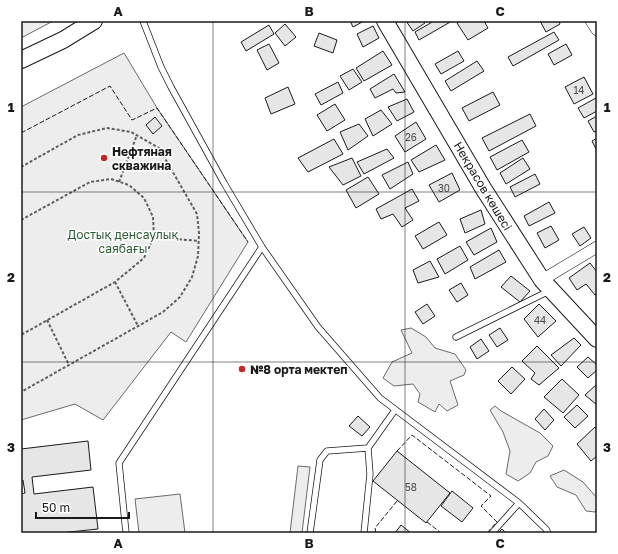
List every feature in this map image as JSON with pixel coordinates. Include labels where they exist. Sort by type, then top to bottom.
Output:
[{"type":"main road","points":[[21,60],[63,40],[94,21]]},
{"type":"main road","name":"Некрасов көшесі","points":[[385,21],[483,188],[547,285],[597,339]]},
{"type":"street","points":[[591,21],[597,30]]},
{"type":"street","points":[[547,285],[597,247]]},
{"type":"lane","points":[[143,21],[161,67],[224,183],[262,246],[318,326],[380,398],[519,503],[546,529],[548,533]]},
{"type":"lane","points":[[126,533],[119,463],[262,246]]},
{"type":"lane","points":[[456,337],[547,285]]},
{"type":"lane","points":[[364,533],[370,474],[368,448],[395,410]]},
{"type":"lane","points":[[310,533],[320,460],[327,451],[368,448]]},
{"type":"lane","points":[[492,533],[519,503]]},
{"type":"path","points":[[21,167],[78,135],[107,128],[131,132],[159,148],[197,214],[199,233],[198,256],[192,278],[180,297],[163,312],[21,392]]},
{"type":"path","points":[[119,182],[137,135]]},
{"type":"path","points":[[21,220],[90,182],[111,180],[129,185],[144,198],[153,217],[154,237],[144,258],[115,282],[21,335]]},
{"type":"path","points":[[154,237],[199,242]]},
{"type":"path","points":[[115,282],[138,326]]},
{"type":"path","points":[[47,320],[69,365]]},
{"type":"shaded area","points":[[21,21],[53,21],[21,38]]},
{"type":"shaded area","name":"Достық денсаулық саябағы","points":[[124,53],[157,108],[248,242],[186,342],[171,332],[103,420],[75,404],[21,420],[21,107]]},
{"type":"shaded area","points":[[411,328],[426,337],[435,348],[455,354],[466,370],[464,375],[450,381],[458,405],[447,411],[439,404],[435,412],[418,402],[420,394],[413,384],[394,386],[383,378],[392,362],[412,353],[401,330]]},
{"type":"shaded area","points":[[495,406],[501,411],[540,433],[553,446],[548,456],[536,462],[530,473],[518,481],[506,474],[510,451],[503,432],[490,410]]},
{"type":"shaded area","points":[[298,466],[310,467],[302,533],[290,533]]},
{"type":"shaded area","points":[[564,470],[583,482],[597,498],[597,508],[595,512],[586,511],[576,495],[557,487],[550,476]]},
{"type":"shaded area","points":[[180,494],[185,533],[139,533],[135,499]]},
{"type":"building","points":[[350,21],[364,21],[353,27]]},
{"type":"building","points":[[406,21],[424,21],[425,23],[413,31]]},
{"type":"building","points":[[434,21],[452,21],[419,40],[415,32]]},
{"type":"building","points":[[460,21],[484,21],[488,28],[468,40],[457,23]]},
{"type":"building","points":[[540,21],[559,21],[560,24],[546,32]]},
{"type":"building","points":[[285,24],[296,37],[285,46],[275,33]]},
{"type":"building","points":[[269,25],[274,34],[246,51],[241,42]]},
{"type":"building","points":[[373,26],[379,38],[363,47],[357,34]]},
{"type":"building","points":[[554,32],[559,40],[513,66],[508,57]]},
{"type":"building","points":[[319,33],[337,40],[333,53],[314,46]]},
{"type":"building","points":[[269,44],[279,63],[267,70],[257,50]]},
{"type":"building","points":[[566,44],[572,55],[554,65],[548,54]]},
{"type":"building","points":[[383,51],[392,65],[364,81],[356,68]]},
{"type":"building","points":[[458,51],[464,61],[441,74],[435,64]]},
{"type":"building","points":[[477,61],[484,71],[451,91],[445,81]]},
{"type":"building","points":[[353,69],[362,82],[349,90],[340,76]]},
{"type":"building","points":[[394,74],[405,92],[396,93],[393,89],[375,98],[370,89]]},
{"type":"building","points":[[584,77],[593,94],[574,104],[565,87]]},
{"type":"building","points":[[338,82],[343,93],[321,105],[315,94]]},
{"type":"building","points":[[288,87],[295,104],[271,114],[265,98]]},
{"type":"building","points":[[493,92],[500,105],[469,121],[462,108]]},
{"type":"building","points":[[596,98],[597,111],[584,118],[578,108]]},
{"type":"building","points":[[407,99],[414,112],[397,121],[388,107]]},
{"type":"building","points":[[335,104],[345,120],[327,131],[317,115]]},
{"type":"building","points":[[381,110],[392,124],[373,136],[365,119]]},
{"type":"building","points":[[530,114],[536,126],[489,151],[482,138]]},
{"type":"building","points":[[597,116],[597,131],[594,132],[588,121]]},
{"type":"building","points":[[155,117],[162,126],[153,134],[146,125]]},
{"type":"building","points":[[416,122],[426,139],[405,152],[395,136]]},
{"type":"building","points":[[359,124],[368,136],[348,150],[340,132]]},
{"type":"building","points":[[597,138],[597,151],[592,141]]},
{"type":"building","points":[[334,139],[343,154],[308,172],[298,158]]},
{"type":"building","points":[[522,140],[529,152],[497,170],[490,157]]},
{"type":"building","points":[[436,145],[445,160],[419,172],[411,160]]},
{"type":"building","points":[[387,149],[394,158],[364,174],[357,162]]},
{"type":"building","points":[[352,158],[361,176],[343,185],[329,167]]},
{"type":"building","points":[[523,158],[530,169],[506,184],[500,173]]},
{"type":"building","points":[[408,162],[413,174],[390,189],[382,175]]},
{"type":"building","points":[[452,173],[460,190],[439,202],[429,185]]},
{"type":"building","points":[[535,174],[540,184],[515,197],[510,187]]},
{"type":"building","points":[[368,177],[379,194],[356,208],[346,190]]},
{"type":"building","points":[[412,189],[419,201],[405,208],[413,220],[402,227],[393,214],[381,219],[376,209]]},
{"type":"building","points":[[549,202],[555,213],[529,226],[524,216]]},
{"type":"building","points":[[481,210],[485,224],[465,233],[460,219]]},
{"type":"building","points":[[439,222],[447,235],[423,249],[415,236]]},
{"type":"building","points":[[551,226],[559,240],[545,248],[537,233]]},
{"type":"building","points":[[584,227],[591,238],[580,246],[572,234]]},
{"type":"building","points":[[491,228],[497,242],[474,255],[466,242]]},
{"type":"building","points":[[460,246],[468,260],[445,274],[437,259]]},
{"type":"building","points":[[499,250],[506,262],[475,279],[470,267]]},
{"type":"building","points":[[430,261],[439,277],[418,283],[413,270]]},
{"type":"building","points":[[590,263],[597,272],[597,293],[595,295],[586,284],[577,290],[569,278]]},
{"type":"building","points":[[511,276],[530,291],[520,302],[501,287]]},
{"type":"building","points":[[461,283],[468,295],[457,302],[449,290]]},
{"type":"building","points":[[427,304],[435,316],[423,324],[415,312]]},
{"type":"building","points":[[539,304],[556,321],[538,337],[524,319]]},
{"type":"building","points":[[500,328],[508,340],[497,347],[489,335]]},
{"type":"building","points":[[574,338],[581,345],[561,366],[551,355]]},
{"type":"building","points":[[481,339],[489,351],[477,359],[470,347]]},
{"type":"building","points":[[537,346],[559,368],[539,385],[531,379],[535,373],[522,361]]},
{"type":"building","points":[[588,357],[597,365],[597,370],[588,378],[577,367]]},
{"type":"building","points":[[512,367],[525,379],[511,394],[498,381]]},
{"type":"building","points":[[562,379],[579,395],[563,413],[544,397]]},
{"type":"building","points":[[597,384],[597,405],[585,395]]},
{"type":"building","points":[[577,405],[588,416],[575,428],[564,417]]},
{"type":"building","points":[[544,409],[554,420],[545,430],[535,419]]},
{"type":"building","points":[[358,416],[370,427],[362,436],[349,426]]},
{"type":"building","points":[[595,427],[597,429],[597,456],[591,461],[577,444]]},
{"type":"building","points":[[88,441],[91,470],[32,477],[34,494],[93,487],[98,529],[60,533],[21,533],[21,494],[25,493],[23,480],[21,481],[21,449]]},
{"type":"building","points":[[397,451],[450,493],[426,523],[373,481]]},
{"type":"building","points":[[452,491],[473,508],[462,522],[441,506]]},
{"type":"building","points":[[401,525],[411,533],[395,533]]},
{"type":"building","points":[[502,529],[506,533],[498,533]]},
{"type":"fence","points":[[21,133],[110,86],[132,120],[157,108],[248,242]]},
{"type":"fence","points":[[397,451],[412,435],[491,496],[481,506],[497,522],[487,533]]},
{"type":"fence","points":[[376,533],[375,528],[397,501]]},
{"type":"fence","points":[[427,522],[441,533]]},
{"type":"place","name":"Нефтяная скважина","points":[[104,158]]},
{"type":"place","name":"№8 орта мектеп","points":[[242,369]]}]
